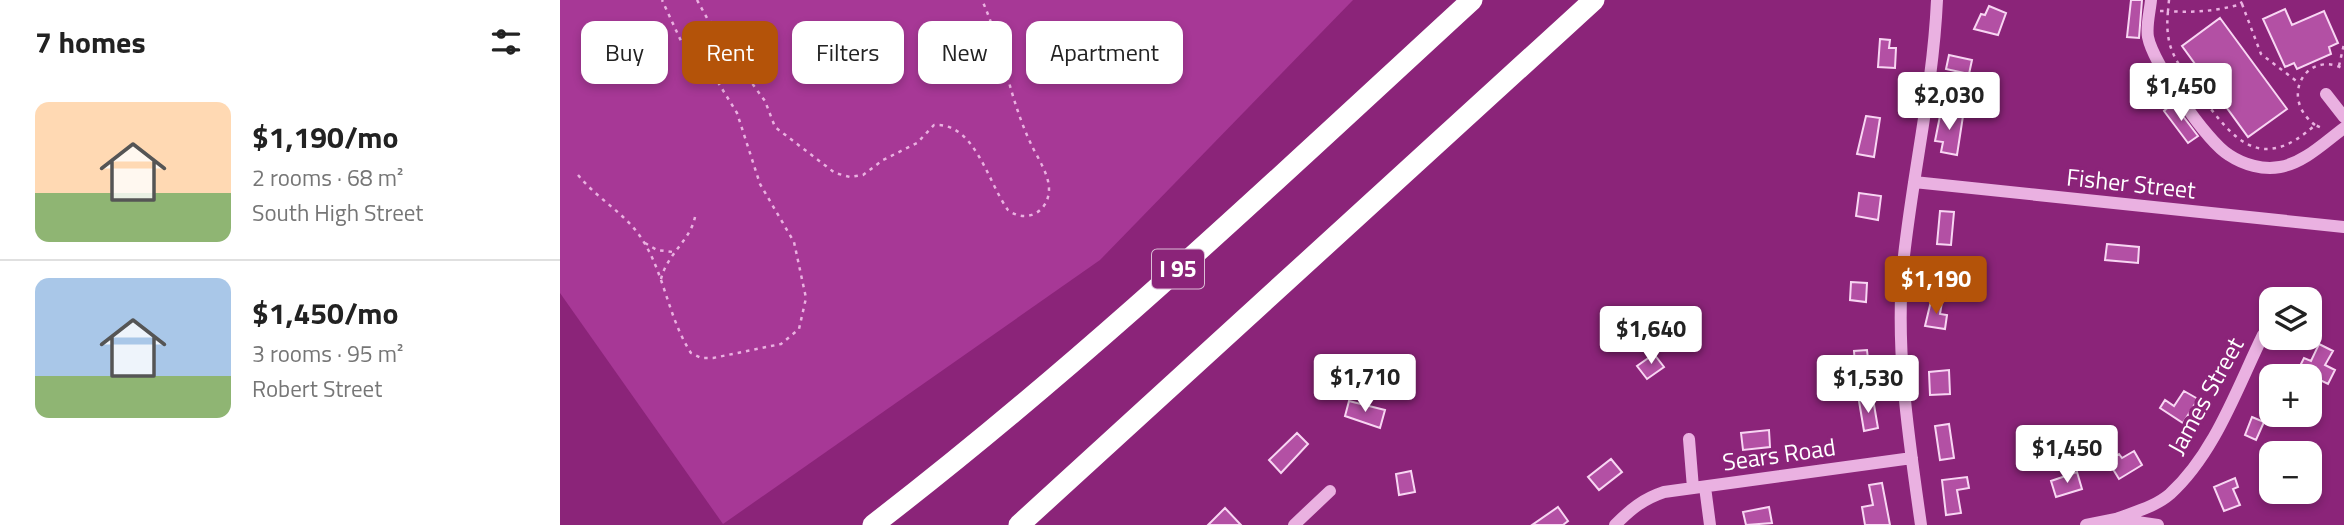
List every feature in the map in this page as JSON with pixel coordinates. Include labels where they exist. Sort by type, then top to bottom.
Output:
[{"type":"highway","name":"I 95","points":[[873,525],[992,432],[1096,343],[1472,0]]},
{"type":"highway","points":[[1019,525],[1594,0]]},
{"type":"street","points":[[1921,525],[1912,458],[1900,316],[1937,0]]},
{"type":"street","points":[[2150,5],[2147,36],[2157,62],[2212,140],[2228,155],[2266,168],[2283,166],[2304,157],[2344,128]]},
{"type":"street","points":[[2326,94],[2344,117]]},
{"type":"street","name":"Fisher Street","points":[[1914,182],[2344,227]]},
{"type":"street","name":"James Street","points":[[2116,520],[2153,505],[2169,494],[2203,456],[2259,343]]},
{"type":"street","points":[[1689,439],[1710,525]]},
{"type":"street","name":"Sears Road","points":[[1615,525],[1648,497],[1912,458]]},
{"type":"street","points":[[1294,525],[1330,491]]},
{"type":"street","points":[[2086,525],[2116,520],[2158,525]]},
{"type":"path","points":[[578,175],[593,193],[620,211],[645,243],[691,353],[701,358],[739,354],[781,344],[799,329],[805,311],[806,290],[799,254],[760,184],[737,113],[716,79],[681,41],[662,0]]},
{"type":"path","points":[[697,0],[707,18],[734,48],[740,67],[765,101],[773,124],[825,167],[846,177],[863,175],[883,160],[917,144],[934,125],[943,125],[963,133],[1008,210],[1020,217],[1029,217],[1044,204],[1049,191],[1048,183],[1016,110],[982,0]]},
{"type":"path","points":[[2169,0],[2165,33],[2174,57],[2225,129],[2238,141],[2263,149],[2294,142],[2315,125]]},
{"type":"path","points":[[2150,5],[2168,11],[2212,12],[2241,2],[2261,54],[2299,83]]},
{"type":"path","points":[[2339,66],[2344,44]]},
{"type":"path","points":[[2332,137],[2315,125],[2298,107],[2295,94],[2305,74],[2322,65],[2344,69]]},
{"type":"path","points":[[661,279],[673,253],[688,236],[695,217]]},
{"type":"path","points":[[645,243],[657,250],[673,253]]},
{"type":"shaded area","points":[[560,0],[1353,0],[1100,260],[723,524],[560,293]]},
{"type":"building","points":[[2131,0],[2142,0],[2139,38],[2127,37]]},
{"type":"building","points":[[1989,6],[2006,13],[1998,35],[1974,29],[1981,14],[1985,15]]},
{"type":"building","points":[[2285,9],[2292,25],[2324,11],[2338,43],[2329,47],[2331,54],[2297,69],[2294,63],[2285,67],[2263,19]]},
{"type":"building","points":[[2220,18],[2287,109],[2248,137],[2182,46]]},
{"type":"building","points":[[1880,39],[1890,40],[1889,48],[1896,48],[1895,68],[1878,67]]},
{"type":"building","points":[[1949,55],[1972,60],[1969,74],[1946,69]]},
{"type":"building","points":[[2173,103],[2198,136],[2188,143],[2164,111]]},
{"type":"building","points":[[1941,111],[1963,116],[1957,155],[1941,152],[1943,142],[1935,141]]},
{"type":"building","points":[[1866,116],[1880,118],[1874,157],[1857,154]]},
{"type":"building","points":[[1859,193],[1881,196],[1878,220],[1856,216]]},
{"type":"building","points":[[1940,211],[1954,212],[1951,245],[1937,244]]},
{"type":"building","points":[[2107,244],[2139,247],[2138,263],[2105,260]]},
{"type":"building","points":[[1851,282],[1867,283],[1866,302],[1850,300]]},
{"type":"building","points":[[1931,301],[1942,302],[1940,314],[1947,315],[1945,329],[1925,326]]},
{"type":"building","points":[[2322,346],[2333,351],[2325,365],[2335,370],[2328,384],[2322,381],[2322,364],[2301,364],[2304,358],[2311,361],[2316,350],[2322,350]]},
{"type":"building","points":[[1867,350],[1870,377],[1856,379],[1854,351]]},
{"type":"building","points":[[1654,354],[1664,367],[1647,379],[1637,366]]},
{"type":"building","points":[[1949,370],[1950,394],[1930,395],[1929,372]]},
{"type":"building","points":[[2184,391],[2198,399],[2183,423],[2160,408],[2165,400],[2174,406]]},
{"type":"building","points":[[1873,399],[1878,428],[1864,431],[1859,401]]},
{"type":"building","points":[[1349,401],[1385,410],[1380,428],[1345,416]]},
{"type":"building","points":[[2252,417],[2259,420],[2259,427],[2262,427],[2256,440],[2245,435]]},
{"type":"building","points":[[1949,424],[1954,458],[1940,460],[1935,426]]},
{"type":"building","points":[[1769,430],[1770,447],[1743,450],[1741,433]]},
{"type":"building","points":[[1297,433],[1308,444],[1281,473],[1269,460]]},
{"type":"building","points":[[2134,451],[2142,465],[2119,479],[2108,461],[2119,454],[2122,458]]},
{"type":"building","points":[[1611,459],[1622,472],[1599,490],[1588,477]]},
{"type":"building","points":[[1411,471],[1415,492],[1399,495],[1396,474]]},
{"type":"building","points":[[2077,472],[2082,489],[2056,497],[2051,481]]},
{"type":"building","points":[[1967,477],[1969,488],[1957,490],[1961,513],[1946,515],[1942,480]]},
{"type":"building","points":[[2235,478],[2238,487],[2233,489],[2240,505],[2224,511],[2214,487]]},
{"type":"building","points":[[1882,483],[1890,525],[1865,525],[1862,507],[1873,505],[1869,485]]},
{"type":"building","points":[[1558,507],[1568,521],[1563,525],[1532,525]]},
{"type":"building","points":[[1769,507],[1772,523],[1746,525],[1743,512]]},
{"type":"building","points":[[1225,508],[1241,525],[1208,525]]}]
